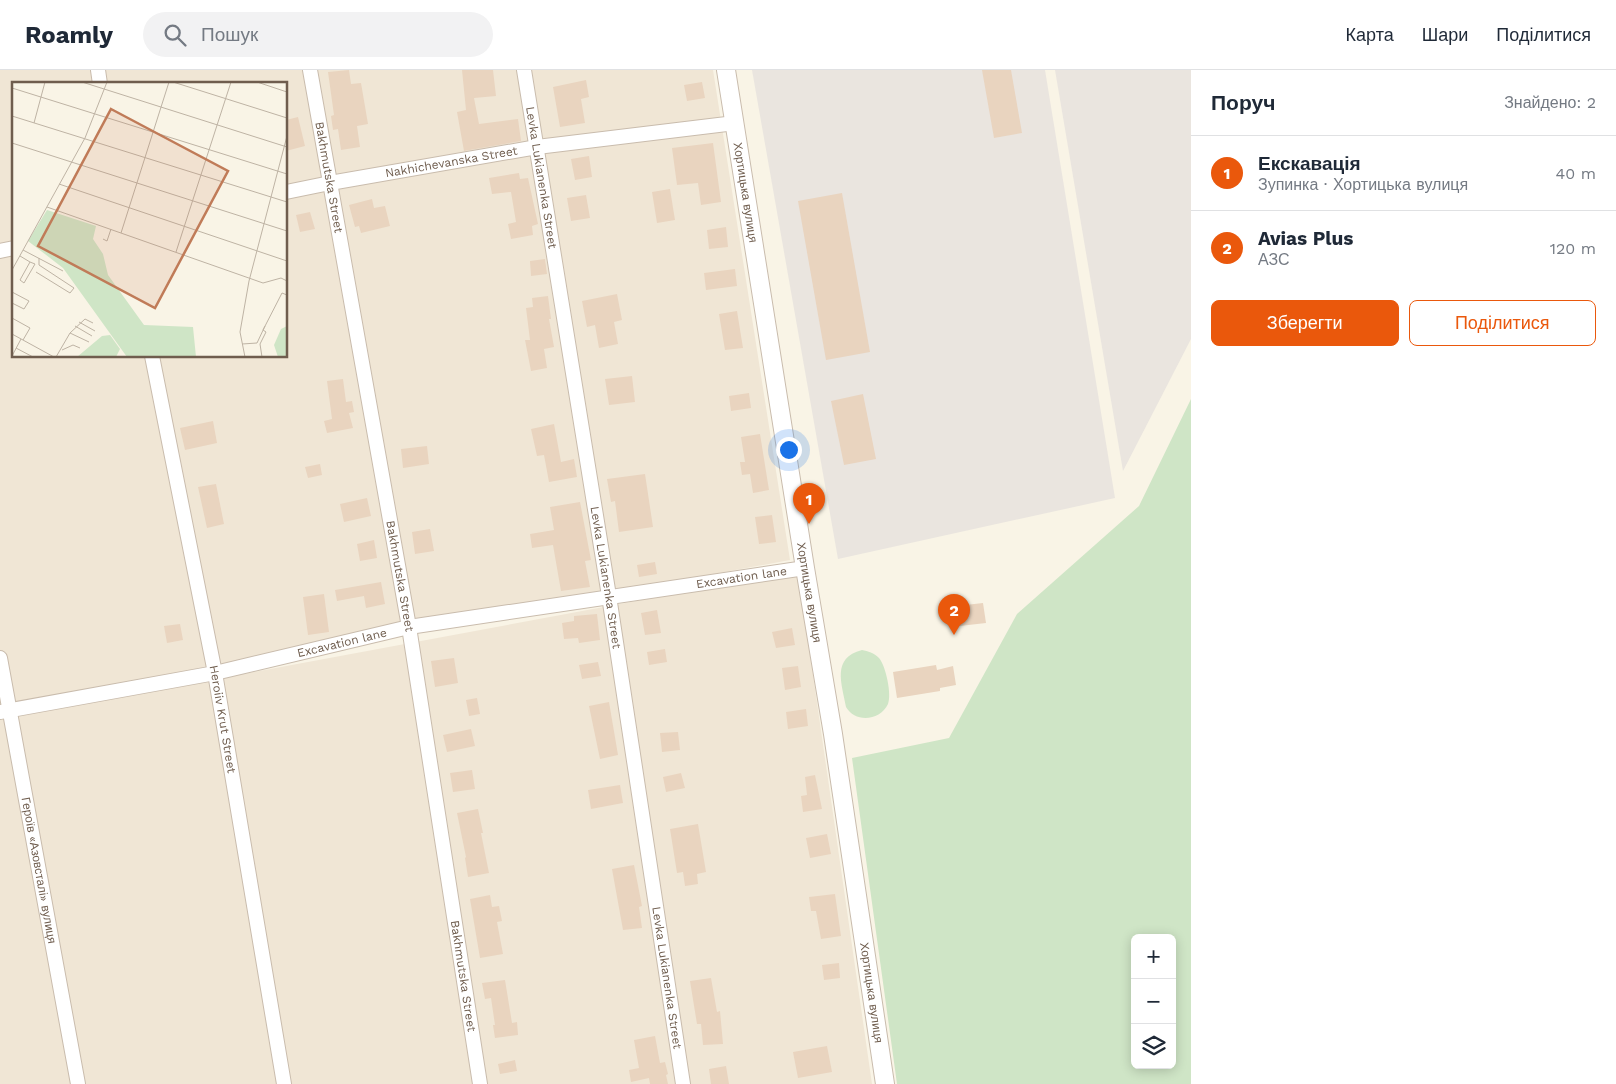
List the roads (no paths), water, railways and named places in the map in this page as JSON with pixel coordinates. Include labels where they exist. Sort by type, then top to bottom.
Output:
[{"type":"street","name":"Bakhmutska Street","points":[[310,70],[409,627],[480,1084]]},
{"type":"street","name":"Levka Lukianenka Street","points":[[524,70],[609,596],[683,1084]]},
{"type":"street","name":"Хортицька вулиця","points":[[726,70],[833,734],[885,1084]]},
{"type":"street","name":"Nakhichevanska Street","points":[[288,192],[536,147],[735,123]]},
{"type":"street","name":"Heroiiv Krut Street","points":[[152,358],[215,672],[284,1084]]},
{"type":"street","name":"Excavation lane","points":[[5,711],[215,672],[409,627],[805,568]]},
{"type":"street","name":"Героїв «Азовсталі» вулиця","points":[[0,658],[5,711],[78,1084]]},
{"type":"place","name":"Екскавація","points":[[809,524]]},
{"type":"place","name":"Avias Plus","points":[[954,635]]}]
